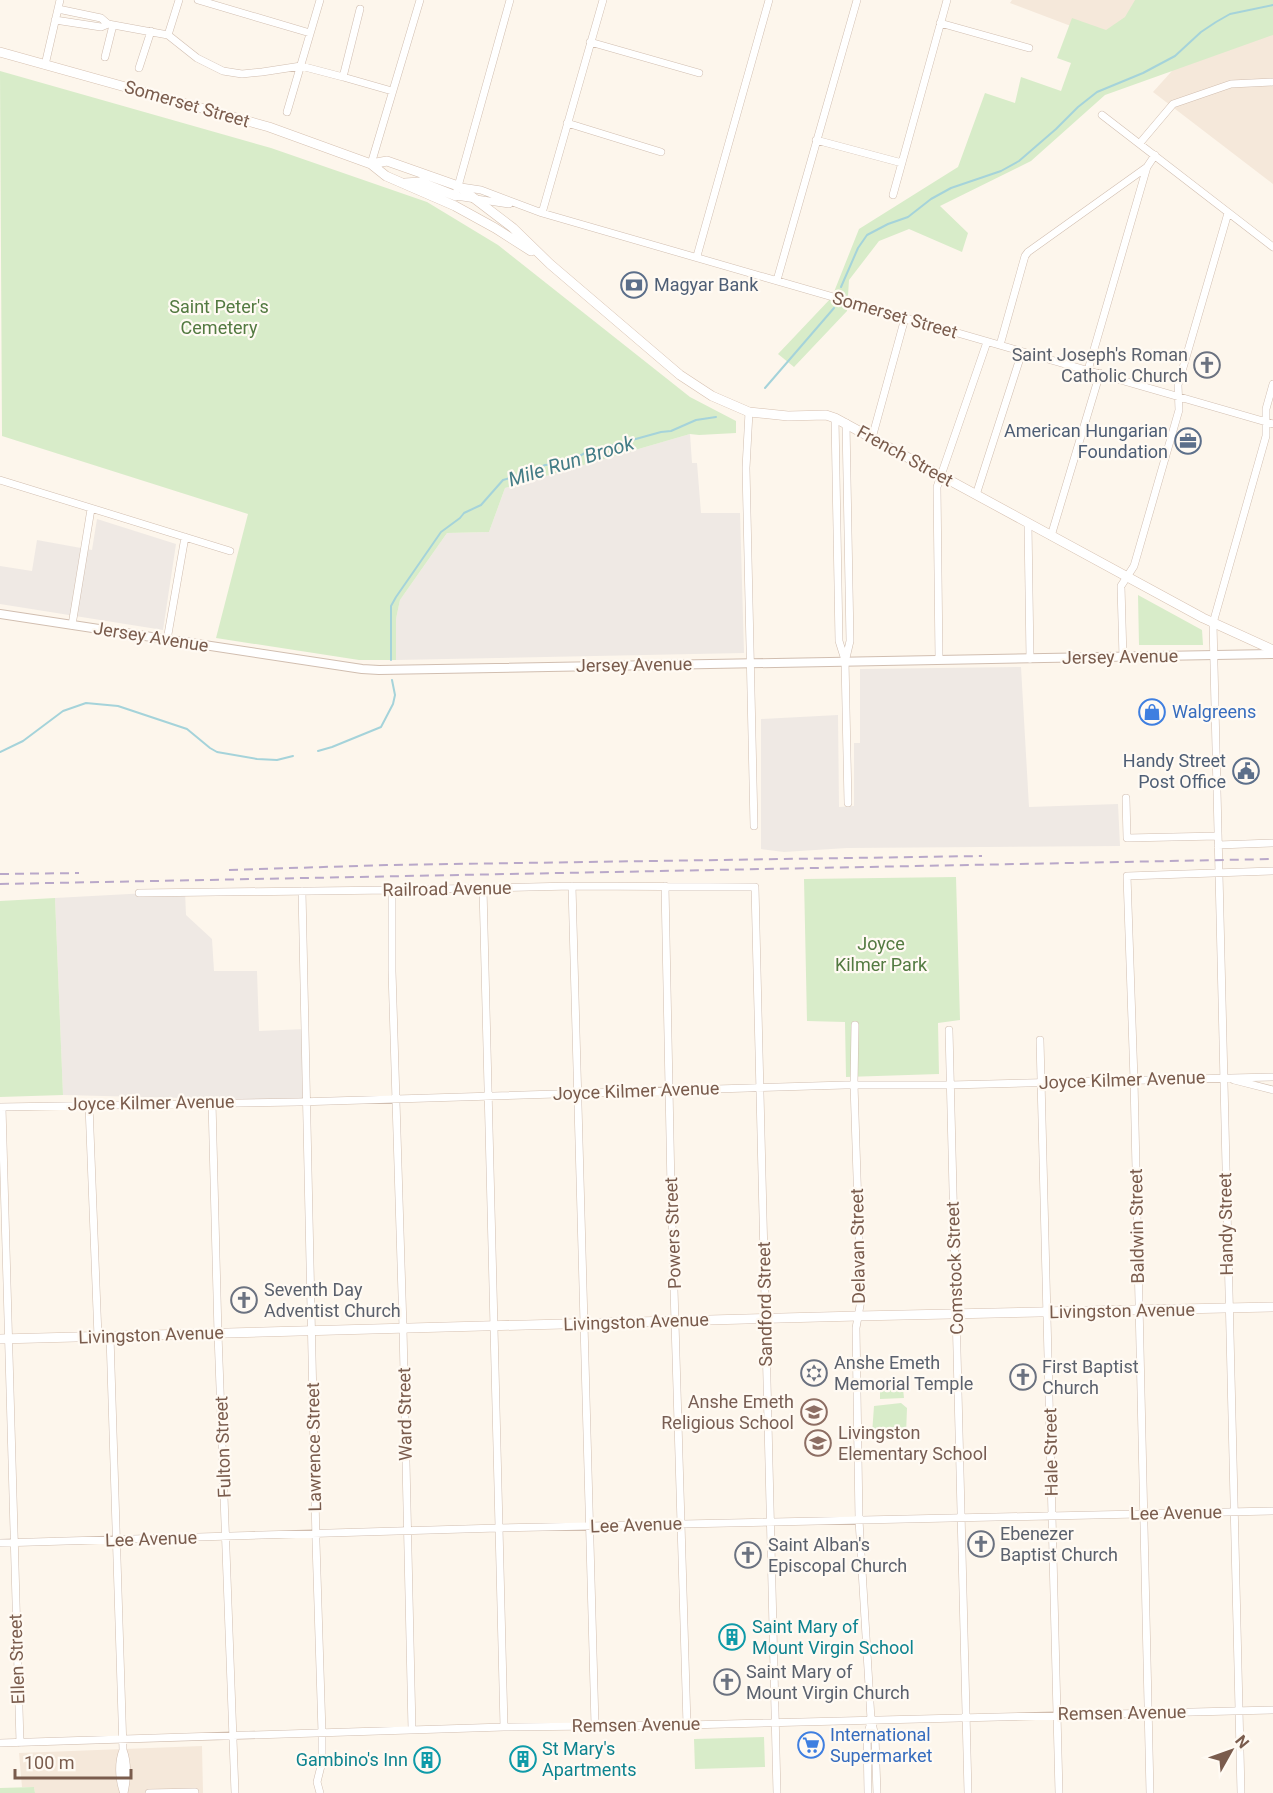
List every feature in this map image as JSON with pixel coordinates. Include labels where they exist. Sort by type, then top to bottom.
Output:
[{"type":"main road","name":"Somerset Street","points":[[0,52],[269,127],[371,165],[386,176],[403,183],[456,196]]},
{"type":"main road","name":"Somerset Street","points":[[371,165],[387,161],[456,196]]},
{"type":"main road","name":"French Street","points":[[456,196],[476,200],[513,228],[550,264],[684,378],[712,396],[749,412],[788,416],[826,415],[846,423],[1126,577],[1273,652]]},
{"type":"main road","name":"French Street","points":[[456,196],[495,228],[550,264]]},
{"type":"main road","name":"Livingston Avenue","points":[[4,1339],[1273,1307]]},
{"type":"street","points":[[45,65],[60,0]]},
{"type":"street","points":[[168,35],[179,0]]},
{"type":"street","points":[[198,0],[310,33]]},
{"type":"street","points":[[287,112],[320,0]]},
{"type":"street","points":[[371,165],[420,0]]},
{"type":"street","points":[[456,196],[510,0]]},
{"type":"street","points":[[542,213],[603,0]]},
{"type":"street","points":[[697,256],[769,0]]},
{"type":"street","points":[[777,280],[857,0]]},
{"type":"street","points":[[893,195],[947,0]]},
{"type":"street","points":[[58,9],[101,18],[111,24],[168,35],[197,58],[223,71],[252,73],[301,66],[392,91]]},
{"type":"street","points":[[343,77],[360,9]]},
{"type":"street","points":[[75,23],[78,13]]},
{"type":"street","points":[[55,20],[100,27],[111,24]]},
{"type":"street","points":[[940,23],[1029,48]]},
{"type":"street","points":[[105,57],[111,24]]},
{"type":"street","points":[[139,68],[151,31]]},
{"type":"street","points":[[590,42],[699,73]]},
{"type":"street","points":[[1140,142],[1173,104],[1231,84],[1273,82]]},
{"type":"street","points":[[1102,115],[1140,142],[1273,247]]},
{"type":"street","points":[[567,123],[661,152]]},
{"type":"street","points":[[816,140],[902,163]]},
{"type":"street","points":[[1000,345],[1028,252],[1147,166],[1155,155]]},
{"type":"street","points":[[1088,370],[1147,166]]},
{"type":"street","name":"Somerset Street","points":[[456,196],[481,190],[542,213],[1270,423]]},
{"type":"street","name":"Somerset Street","points":[[476,200],[517,205]]},
{"type":"street","points":[[1123,658],[1121,586],[1134,566],[1177,418],[1178,385],[1228,213]]},
{"type":"street","points":[[872,438],[905,318]]},
{"type":"street","points":[[939,659],[937,487],[987,342]]},
{"type":"street","points":[[976,495],[1022,352]]},
{"type":"street","points":[[1051,536],[1100,374]]},
{"type":"street","name":"Handy Street","points":[[1241,1793],[1213,623],[1270,423],[1266,409],[1273,384]]},
{"type":"street","points":[[749,412],[746,468],[754,826]]},
{"type":"street","points":[[835,418],[839,641],[845,660]]},
{"type":"street","points":[[846,423],[850,641],[845,660],[848,803]]},
{"type":"street","points":[[0,480],[230,551]]},
{"type":"street","points":[[72,625],[91,509]]},
{"type":"street","points":[[1028,524],[1030,659]]},
{"type":"street","points":[[167,640],[185,537]]},
{"type":"street","points":[[837,551],[848,551]]},
{"type":"street","name":"Jersey Avenue","points":[[0,614],[379,670],[845,660],[1123,658],[1273,652]]},
{"type":"street","points":[[1126,798],[1127,838],[1218,836]]},
{"type":"street","points":[[1218,844],[1273,843]]},
{"type":"street","points":[[1218,872],[1273,871]]},
{"type":"street","name":"Baldwin Street","points":[[1150,1793],[1134,1080],[1127,876],[1218,872]]},
{"type":"street","points":[[572,886],[595,1725]]},
{"type":"street","name":"Railroad Avenue","points":[[139,893],[572,886],[755,887]]},
{"type":"street","name":"Powers Street","points":[[665,886],[687,1725]]},
{"type":"street","name":"Sandford Street","points":[[755,887],[777,1793]]},
{"type":"street","points":[[483,888],[504,1727]]},
{"type":"street","name":"Ward Street","points":[[392,890],[392,970],[404,1328],[412,1730]]},
{"type":"street","name":"Lawrence Street","points":[[302,891],[322,1733],[322,1762],[318,1782],[320,1793]]},
{"type":"street","name":"Delavan Street","points":[[855,1025],[854,1084],[861,1300],[856,1330],[860,1520],[877,1793]]},
{"type":"street","name":"Comstock Street","points":[[949,1030],[968,1793]]},
{"type":"street","name":"Hale Street","points":[[1040,1040],[1059,1793]]},
{"type":"street","name":"Joyce Kilmer Avenue","points":[[1,1107],[307,1101],[854,1084],[950,1085],[1273,1077]]},
{"type":"street","points":[[1223,1078],[1273,1090]]},
{"type":"street","name":"Fulton Street","points":[[212,1102],[231,1736],[235,1793]]},
{"type":"street","points":[[89,1105],[98,1337]]},
{"type":"street","name":"Ellen Street","points":[[1,1107],[4,1339],[14,1542],[20,1743]]},
{"type":"street","points":[[110,1336],[123,1750],[120,1758],[121,1783],[124,1793]]},
{"type":"street","name":"Lee Avenue","points":[[0,1543],[681,1523],[1273,1511]]},
{"type":"street","name":"Remsen Avenue","points":[[0,1743],[504,1727],[687,1725],[1273,1710]]},
{"type":"street","name":"Delavan Street","points":[[868,1793],[867,1736],[872,1719]]},
{"type":"street","points":[[149,1793],[195,1792]]},
{"type":"shaded area","points":[[1012,0],[1230,0],[1121,45],[1010,3]]},
{"type":"shaded area","points":[[1273,30],[1273,184],[1153,92],[1180,62]]},
{"type":"shaded area","points":[[690,434],[692,463],[697,463],[701,513],[740,513],[744,653],[396,660],[396,619],[400,600],[447,533],[489,532],[505,488]]},
{"type":"shaded area","points":[[97,519],[176,544],[163,630],[0,604],[0,566],[32,571],[37,540],[92,550]]},
{"type":"shaded area","points":[[1021,667],[1029,807],[1118,804],[1120,846],[847,848],[784,852],[761,849],[761,719],[838,715],[839,807],[854,806],[854,743],[860,743],[860,669]]},
{"type":"shaded area","points":[[185,891],[186,915],[212,939],[214,971],[257,971],[259,1031],[305,1029],[307,1101],[63,1095],[55,898]]},
{"type":"shaded area","points":[[202,1746],[203,1793],[35,1793],[34,1787],[22,1787],[19,1753]]},
{"type":"green space","points":[[1135,0],[1273,0],[1273,35],[1105,95],[1031,161],[940,206],[968,233],[962,252],[909,229],[879,241],[849,280],[847,311],[794,367],[778,354],[832,297],[859,229],[958,167],[985,93],[1015,103],[1021,77],[1061,91],[1071,63],[1057,58],[1072,18],[1106,30],[1125,17]]},
{"type":"green space","name":"Saint Peter's Cemetery","points":[[0,71],[271,148],[427,202],[498,245],[690,397],[736,421],[736,433],[690,434],[505,488],[489,532],[447,533],[400,600],[396,619],[396,660],[359,660],[216,638],[248,514],[2,436]]},
{"type":"green space","points":[[1138,595],[1202,630],[1203,645],[1139,645]]},
{"type":"green space","name":"Joyce Kilmer Park","points":[[956,877],[960,1020],[938,1023],[939,1074],[846,1077],[845,1022],[807,1021],[804,879]]},
{"type":"green space","points":[[55,898],[63,1095],[0,1097],[0,901]]},
{"type":"green space","points":[[903,1389],[904,1398],[880,1399],[880,1390]]},
{"type":"green space","points":[[901,1403],[907,1408],[906,1435],[903,1438],[875,1438],[872,1434],[874,1406]]},
{"type":"green space","points":[[764,1737],[765,1767],[695,1769],[694,1739]]},
{"type":"green space","points":[[34,1787],[35,1793],[0,1793],[0,1788]]},
{"type":"waterway","name":"Mile Run Brook","points":[[841,287],[858,248],[867,235],[908,217],[931,199],[951,188],[1001,171],[1019,161],[1097,92],[1143,73],[1175,56],[1201,32],[1230,14],[1273,5]]},
{"type":"waterway","name":"Mile Run Brook","points":[[765,388],[834,308]]},
{"type":"waterway","name":"Mile Run Brook","points":[[391,660],[391,606],[396,597],[441,532],[464,513],[481,505],[503,480],[545,465],[572,460],[585,453],[671,431],[696,420],[716,417]]},
{"type":"waterway","name":"Mile Run Brook","points":[[318,751],[381,727],[393,704],[395,695],[392,680]]},
{"type":"waterway","name":"Mile Run Brook","points":[[0,752],[23,741],[63,711],[86,703],[118,706],[187,729],[217,752],[257,759],[277,760],[293,756]]},
{"type":"railway","points":[[229,870],[387,865],[982,856]]},
{"type":"railway","points":[[0,884],[1273,859]]},
{"type":"railway","points":[[0,874],[79,873]]},
{"type":"place","name":"Magyar Bank","points":[[634,285]]},
{"type":"place","name":"Saint Joseph's Roman Catholic Church","points":[[1207,365]]},
{"type":"place","name":"American Hungarian Foundation","points":[[1188,441]]},
{"type":"place","name":"Walgreens","points":[[1152,712]]},
{"type":"place","name":"Handy Street Post Office","points":[[1246,771]]},
{"type":"place","name":"Seventh Day Adventist Church","points":[[244,1300]]},
{"type":"place","name":"Anshe Emeth Memorial Temple","points":[[814,1373]]},
{"type":"place","name":"First Baptist Church","points":[[1023,1377]]},
{"type":"place","name":"Anshe Emeth Religious School","points":[[814,1412]]},
{"type":"place","name":"Livingston Elementary School","points":[[818,1443]]},
{"type":"place","name":"Ebenezer Baptist Church","points":[[981,1544]]},
{"type":"place","name":"Saint Alban's Episcopal Church","points":[[748,1555]]},
{"type":"place","name":"Saint Mary of Mount Virgin School","points":[[732,1637]]},
{"type":"place","name":"Saint Mary of Mount Virgin Church","points":[[727,1682]]},
{"type":"place","name":"International Supermarket","points":[[811,1745]]},
{"type":"place","name":"St Mary's Apartments","points":[[523,1759]]},
{"type":"place","name":"Gambino's Inn","points":[[427,1760]]}]
